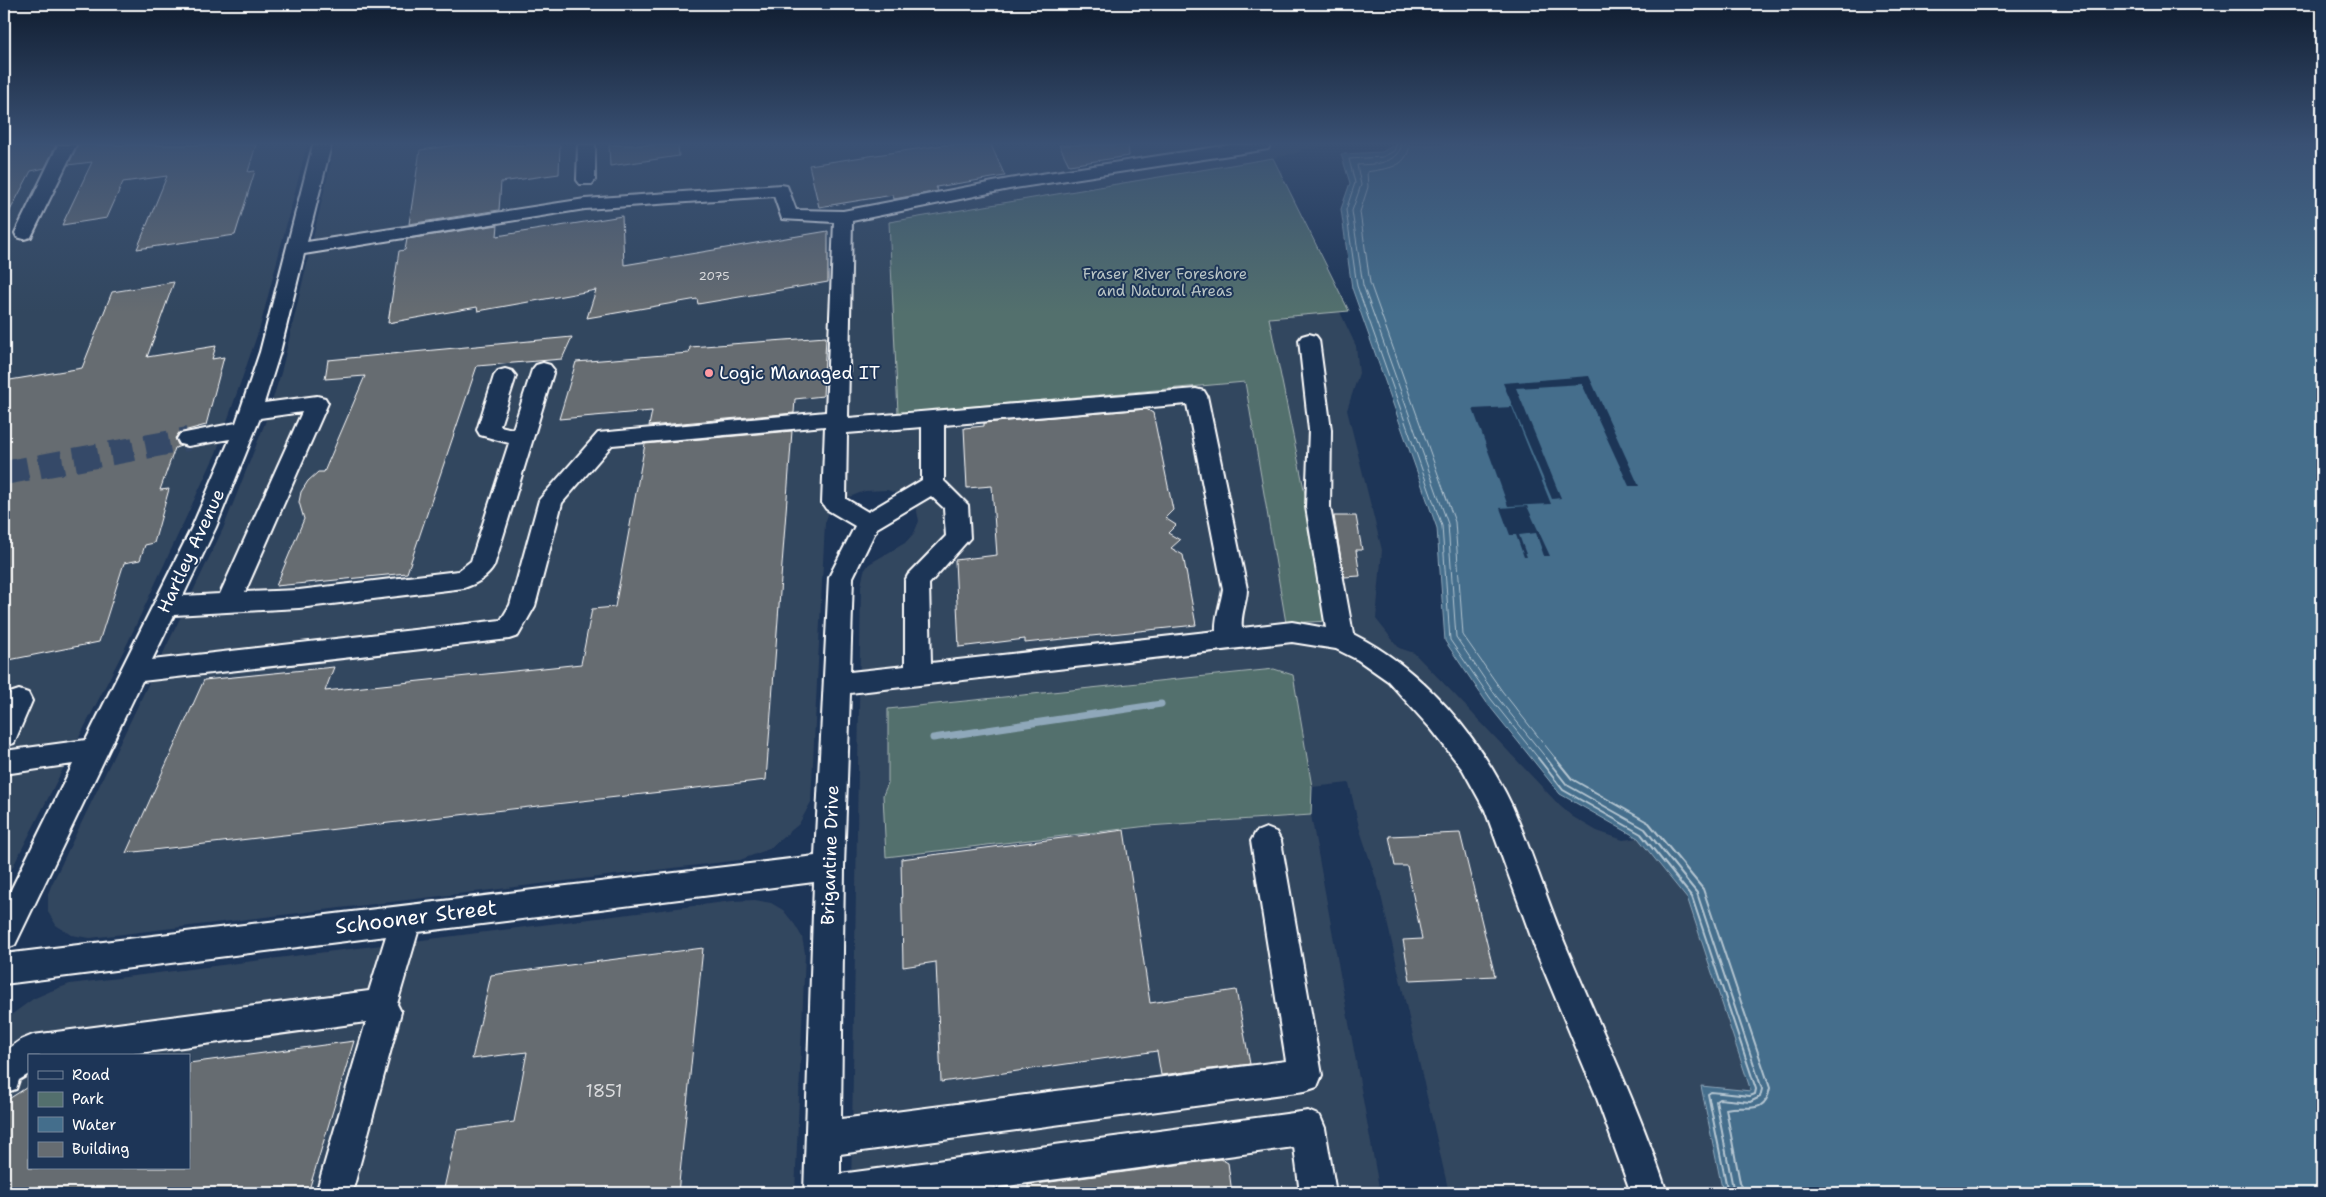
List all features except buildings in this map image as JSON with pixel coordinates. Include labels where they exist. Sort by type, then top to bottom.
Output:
[{"type":"street","points":[[24,233],[40,201]]},
{"type":"street","name":"Hartley Avenue","points":[[4,935],[204,527],[248,420],[270,352],[308,201]]},
{"type":"street","points":[[295,250],[585,204],[622,201]]},
{"type":"street","points":[[784,201],[788,216],[843,217],[924,201]]},
{"type":"street","points":[[843,217],[834,503],[868,523],[933,484]]},
{"type":"street","points":[[1309,340],[1320,430],[1318,508],[1341,640]]},
{"type":"street","points":[[166,606],[299,599],[464,579],[482,566],[543,370]]},
{"type":"street","points":[[505,376],[488,430],[521,439]]},
{"type":"street","points":[[134,672],[509,629],[522,606],[552,500],[606,438],[838,422],[933,419],[1196,396],[1235,589],[1234,602],[1228,621],[1230,639]]},
{"type":"street","points":[[188,439],[248,420],[317,403],[229,602]]},
{"type":"street","points":[[918,675],[917,581],[958,538],[956,505],[933,484],[933,419]]},
{"type":"street","name":"Brigantine Drive","points":[[822,1193],[829,867],[841,577],[868,523]]},
{"type":"street","points":[[837,684],[1292,632],[1341,640],[1367,653],[1397,674],[1442,722],[1473,762],[1498,808],[1554,956],[1612,1092],[1649,1193]]},
{"type":"street","points":[[4,735],[19,701]]},
{"type":"street","points":[[4,762],[95,750]]},
{"type":"street","points":[[823,1139],[1305,1075],[1266,841]]},
{"type":"street","name":"Schooner Street","points":[[4,969],[829,867]]},
{"type":"street","points":[[334,1193],[384,1012],[380,1005],[407,918]]},
{"type":"street","points":[[29,1054],[33,1051],[380,1005]]},
{"type":"street","points":[[4,1077],[7,1069],[28,1054]]},
{"type":"street","points":[[828,1193],[1308,1128],[1318,1193]]},
{"type":"shaded area","points":[[4,201],[293,201],[260,327],[216,453],[128,642],[4,884],[4,291],[11,289],[4,290]]},
{"type":"shaded area","points":[[322,201],[1017,201],[890,222],[898,413],[1245,382],[1286,623],[1331,621],[1268,318],[1340,312],[1356,346],[1359,373],[1347,410],[1382,550],[1376,619],[1399,648],[1414,653],[1560,806],[1573,817],[1597,831],[1623,840],[1638,838],[1688,900],[1752,1091],[1701,1086],[1723,1193],[1449,1193],[1380,891],[1359,827],[1349,783],[1312,787],[1293,675],[1274,669],[889,709],[888,783],[883,795],[1148,826],[1311,815],[1380,1193],[851,1193],[861,586],[864,571],[869,564],[905,543],[914,533],[919,521],[916,507],[912,501],[887,490],[865,491],[844,499],[829,512],[825,523],[811,802],[799,824],[769,849],[740,860],[90,938],[71,935],[56,925],[48,912],[48,894],[223,529],[265,423],[281,373]]},
{"type":"shaded area","points":[[755,900],[771,903],[783,910],[795,925],[802,937],[805,953],[795,1193],[4,1193],[4,1020],[33,999],[70,984],[733,901]]},
{"type":"green space","name":"Fraser River Foreshore and Natural Areas","points":[[1016,201],[1294,201],[1349,311],[1269,318],[1331,621],[1286,623],[1245,382],[898,413],[889,222]]},
{"type":"green space","points":[[1274,669],[1293,675],[1312,787],[1311,815],[1148,826],[886,857],[883,795],[888,783],[888,709]]},
{"type":"water","points":[[1344,201],[2322,201],[2322,1193],[1723,1193],[1701,1086],[1751,1091],[1688,900],[1638,838],[1560,794],[1487,703],[1445,641],[1437,528],[1352,288],[1341,209]]},
{"type":"pier","points":[[1589,376],[1639,486],[1629,486],[1582,384],[1516,388],[1561,498],[1552,499],[1503,383]]},
{"type":"pier","points":[[1512,407],[1551,504],[1508,506],[1473,409]]},
{"type":"pier","points":[[1527,506],[1550,556],[1544,556],[1536,533],[1519,535],[1527,557],[1524,557],[1516,535],[1510,535],[1500,508]]},
{"type":"waterway","points":[[933,738],[1161,704]]},
{"type":"tunnel","points":[[4,473],[188,439]]},
{"type":"place","name":"Logic Managed IT","points":[[709,373]]}]
